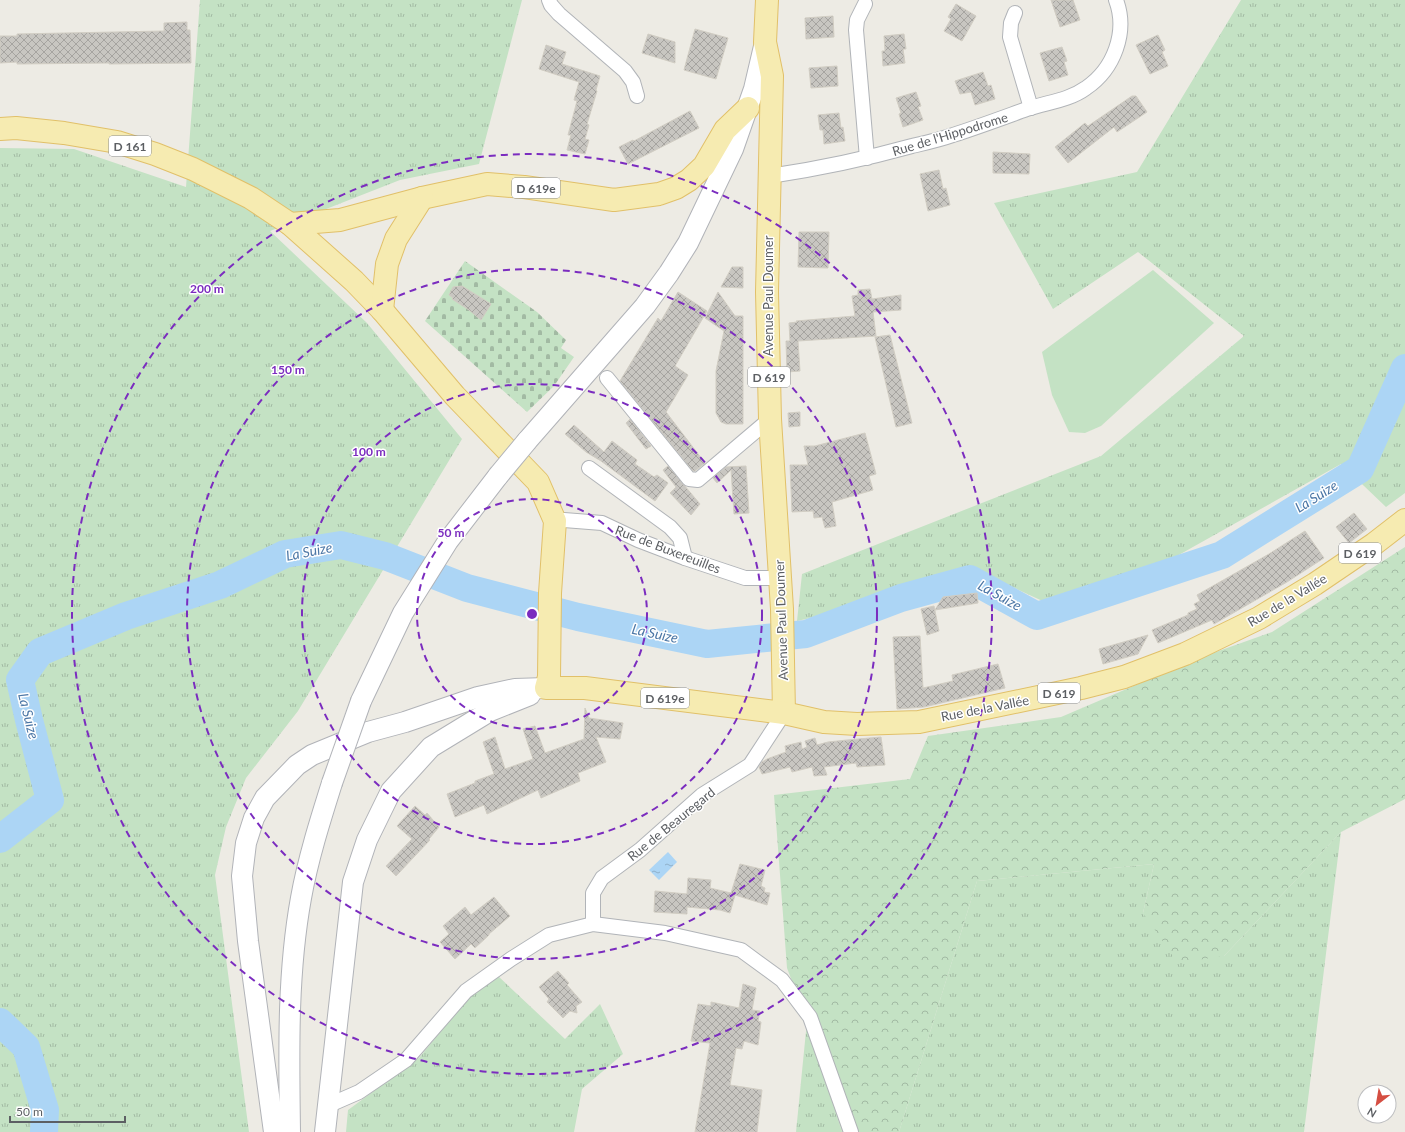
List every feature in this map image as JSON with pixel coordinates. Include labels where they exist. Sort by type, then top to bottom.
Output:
[{"type":"main road","name":"Avenue Paul Doumer","points":[[767,0],[765,42],[772,76],[767,292],[770,419],[782,609],[784,713]]},
{"type":"main road","points":[[290,1132],[288,1036],[294,951],[301,898],[318,826],[361,701],[403,613],[432,566],[468,514],[527,441],[645,306],[669,274],[688,243],[730,156],[754,90],[765,42]]},
{"type":"main road","name":"D 619e","points":[[290,224],[340,220],[422,198],[487,184],[524,187],[614,200],[659,194],[676,188],[689,180],[704,166],[726,130],[748,108]]},
{"type":"main road","name":"D 161","points":[[0,129],[16,128],[64,133],[117,142],[154,154],[193,169],[225,184],[251,198],[290,224]]},
{"type":"main road","points":[[382,310],[387,264],[396,239],[422,198]]},
{"type":"main road","points":[[290,224],[354,281],[382,310],[455,396],[538,482],[555,521],[550,593],[548,676],[546,688]]},
{"type":"main road","name":"Rue de la Vallée","points":[[546,688],[585,688],[784,713],[824,722],[856,724],[919,722],[1034,699],[1124,677],[1185,654],[1259,618],[1315,584],[1374,544],[1405,520]]},
{"type":"main road","points":[[274,1132],[248,941],[242,876],[246,843],[254,818],[266,798],[297,765],[312,755],[368,732],[404,722],[478,696],[515,688],[546,688]]},
{"type":"main road","points":[[325,1132],[353,882],[367,840],[391,791],[431,746],[490,711],[546,688]]},
{"type":"street","points":[[549,0],[551,5],[559,14],[625,71],[633,82],[637,96]]},
{"type":"street","name":"Rue de l'Hippodrome","points":[[770,176],[867,158],[952,136],[1076,94],[1087,88],[1098,79],[1108,65],[1116,49],[1119,37],[1121,2]]},
{"type":"street","points":[[865,4],[857,20],[856,30],[867,158]]},
{"type":"street","points":[[1015,13],[1011,23],[1010,37],[1031,108]]},
{"type":"street","points":[[607,378],[689,479],[698,480],[770,419]]},
{"type":"street","points":[[589,468],[670,526],[680,538],[685,558]]},
{"type":"street","name":"Rue de Buxereuilles","points":[[555,521],[564,520],[602,523],[638,540],[685,558],[745,578],[780,578]]},
{"type":"street","name":"Rue de Beauregard","points":[[593,924],[593,893],[602,878],[640,850],[702,795],[750,765],[784,713]]},
{"type":"street","points":[[327,1106],[359,1092],[406,1060],[466,991],[510,959],[549,935],[593,924],[665,933],[741,950],[782,980],[810,1017],[851,1132]]},
{"type":"green space","points":[[200,0],[522,0],[479,164],[400,180],[270,231],[367,323],[462,439],[298,711],[246,778],[226,827],[215,875],[249,1132],[0,1132],[0,148],[74,149],[186,187]]},
{"type":"green space","points":[[1241,0],[1405,0],[1405,493],[1386,507],[1341,464],[1168,561],[1049,604],[991,577],[797,621],[802,574],[1101,456],[1244,336],[1138,252],[1053,309],[994,203],[1137,172]]},
{"type":"green space","points":[[465,261],[537,312],[566,340],[561,348],[574,357],[554,386],[527,412],[425,321]]},
{"type":"green space","points":[[1153,270],[1214,323],[1101,426],[1085,433],[1069,432],[1052,395],[1042,352]]},
{"type":"green space","points":[[1405,547],[1405,799],[1341,832],[1224,956],[1178,963],[1143,913],[1154,864],[977,881],[899,1132],[842,1132],[807,1021],[787,968],[774,795],[910,779],[928,736],[1061,717],[1199,658],[1272,632]]},
{"type":"green space","points":[[1341,832],[1304,1132],[899,1132],[977,881],[1154,864],[1143,913],[1224,956]]},
{"type":"green space","points":[[498,976],[565,1039],[600,1004],[623,1054],[582,1089],[574,1132],[346,1132],[348,1110],[419,1058],[468,998]]},
{"type":"green space","points":[[807,1021],[842,1132],[796,1132]]},
{"type":"water","points":[[668,852],[677,862],[659,880],[649,870]]},
{"type":"building","points":[[1051,0],[1073,0],[1080,20],[1060,27]]},
{"type":"building","points":[[956,4],[976,16],[962,41],[944,31],[951,19],[948,17]]},
{"type":"building","points":[[833,16],[834,37],[806,39],[805,18]]},
{"type":"building","points":[[187,22],[187,30],[190,30],[191,63],[0,63],[0,36],[17,36],[17,34],[164,31],[164,23]]},
{"type":"building","points":[[695,29],[728,38],[716,79],[684,70]]},
{"type":"building","points":[[648,34],[675,42],[675,63],[642,53]]},
{"type":"building","points":[[904,34],[906,49],[903,49],[905,63],[883,66],[882,51],[885,51],[884,36]]},
{"type":"building","points":[[1158,35],[1165,50],[1162,52],[1168,66],[1150,74],[1136,45]]},
{"type":"building","points":[[546,45],[566,52],[562,64],[600,76],[587,124],[589,125],[585,139],[589,140],[585,154],[567,150],[571,135],[568,135],[577,101],[574,100],[579,82],[539,69]]},
{"type":"building","points":[[1062,47],[1067,61],[1064,62],[1068,75],[1049,81],[1040,53]]},
{"type":"building","points":[[837,66],[838,86],[811,88],[809,68]]},
{"type":"building","points":[[983,72],[988,86],[991,85],[995,99],[975,105],[971,92],[960,94],[955,81]]},
{"type":"building","points":[[916,92],[921,106],[918,107],[923,120],[903,127],[899,114],[901,113],[896,98]]},
{"type":"building","points":[[1132,96],[1136,96],[1147,112],[1117,132],[1114,127],[1068,163],[1055,147],[1085,123],[1088,126]]},
{"type":"building","points":[[690,111],[699,128],[628,164],[619,147],[633,140],[634,141]]},
{"type":"building","points":[[839,113],[845,141],[824,144],[823,130],[820,130],[818,115]]},
{"type":"building","points":[[993,152],[1030,154],[1029,174],[993,173]]},
{"type":"building","points":[[939,170],[943,189],[946,188],[950,205],[928,211],[920,174]]},
{"type":"building","points":[[799,232],[829,232],[828,268],[798,267]]},
{"type":"building","points":[[732,267],[743,267],[743,288],[721,287]]},
{"type":"building","points":[[462,286],[491,304],[481,320],[452,299],[453,298],[449,295],[453,287]]},
{"type":"building","points":[[870,289],[872,299],[901,295],[901,310],[873,312],[876,336],[798,341],[800,371],[787,372],[786,341],[790,341],[789,323],[797,322],[796,321],[855,316],[852,296],[858,295],[858,290]]},
{"type":"building","points":[[678,292],[707,311],[675,366],[688,375],[666,412],[705,463],[695,471],[693,471],[620,381],[658,318],[661,321]]},
{"type":"building","points":[[718,292],[735,316],[743,316],[743,424],[726,424],[721,422],[716,413],[716,371],[724,331],[705,318]]},
{"type":"building","points":[[890,335],[912,423],[896,427],[875,337]]},
{"type":"building","points":[[800,412],[800,426],[789,427],[788,413]]},
{"type":"building","points":[[630,419],[651,446],[646,449],[626,423]]},
{"type":"building","points":[[574,425],[604,452],[612,441],[637,460],[635,464],[654,477],[657,475],[668,483],[655,501],[601,461],[586,452],[565,434]]},
{"type":"building","points":[[865,433],[876,474],[869,476],[873,490],[832,502],[836,526],[825,528],[822,517],[814,518],[813,511],[792,512],[790,465],[808,465],[804,446],[815,446]]},
{"type":"building","points":[[668,466],[700,504],[691,515],[670,493],[676,487],[663,470]]},
{"type":"building","points":[[746,466],[749,513],[734,514],[731,470],[717,483],[713,478],[726,467]]},
{"type":"building","points":[[1354,513],[1367,529],[1349,543],[1336,527]]},
{"type":"building","points":[[1305,531],[1324,558],[1287,582],[1214,624],[1212,620],[1158,643],[1152,630],[1188,615],[1188,613],[1197,609],[1194,604],[1200,601],[1197,595],[1269,554]]},
{"type":"building","points":[[977,593],[978,603],[935,610],[943,597]]},
{"type":"building","points":[[934,606],[939,631],[927,635],[921,609]]},
{"type":"building","points":[[1148,635],[1138,654],[1103,664],[1099,649]]},
{"type":"building","points":[[920,636],[923,688],[953,681],[952,675],[998,664],[1005,688],[924,707],[897,709],[893,637]]},
{"type":"building","points":[[585,708],[589,718],[623,723],[620,739],[596,737],[606,762],[578,773],[580,781],[541,798],[538,790],[487,814],[484,805],[455,817],[447,794],[494,774],[483,742],[495,737],[505,769],[533,759],[523,729],[535,726],[545,753],[584,739]]},
{"type":"building","points":[[881,737],[885,765],[857,767],[856,763],[824,767],[827,775],[814,776],[812,767],[792,772],[790,767],[762,774],[759,767],[762,762],[767,759],[786,752],[785,746],[801,742],[802,749],[807,747],[805,741],[815,738],[817,745],[828,742]]},
{"type":"building","points":[[415,806],[425,815],[427,813],[439,827],[429,839],[430,840],[396,876],[386,866],[412,839],[397,826]]},
{"type":"building","points":[[740,864],[765,870],[761,886],[765,888],[764,892],[770,893],[767,905],[735,895],[730,913],[720,910],[687,907],[687,914],[654,912],[655,891],[687,894],[688,878],[711,880],[710,888],[731,893]]},
{"type":"building","points":[[494,897],[510,916],[475,948],[471,944],[455,959],[440,942],[449,934],[443,926],[465,907],[471,915]]},
{"type":"building","points":[[558,971],[569,983],[567,985],[582,1002],[576,1006],[577,1013],[570,1011],[563,1018],[547,1002],[549,999],[539,987]]},
{"type":"building","points":[[743,984],[756,988],[752,1010],[760,1011],[758,1021],[761,1022],[758,1045],[744,1041],[742,1049],[736,1048],[730,1085],[762,1090],[757,1132],[695,1132],[710,1043],[691,1041],[698,1004],[711,1006],[711,1002],[739,1008]]},
{"type":"waterway","name":"La Suize","points":[[0,839],[50,800],[20,680],[40,652],[126,616],[220,585],[285,554],[341,545],[385,556],[467,588],[578,617],[707,644],[806,634],[901,598],[970,579],[1037,616],[1222,555],[1360,469],[1405,368]]},
{"type":"waterway","name":"La Suize","points":[[0,1022],[26,1047],[45,1110],[44,1132]]}]
